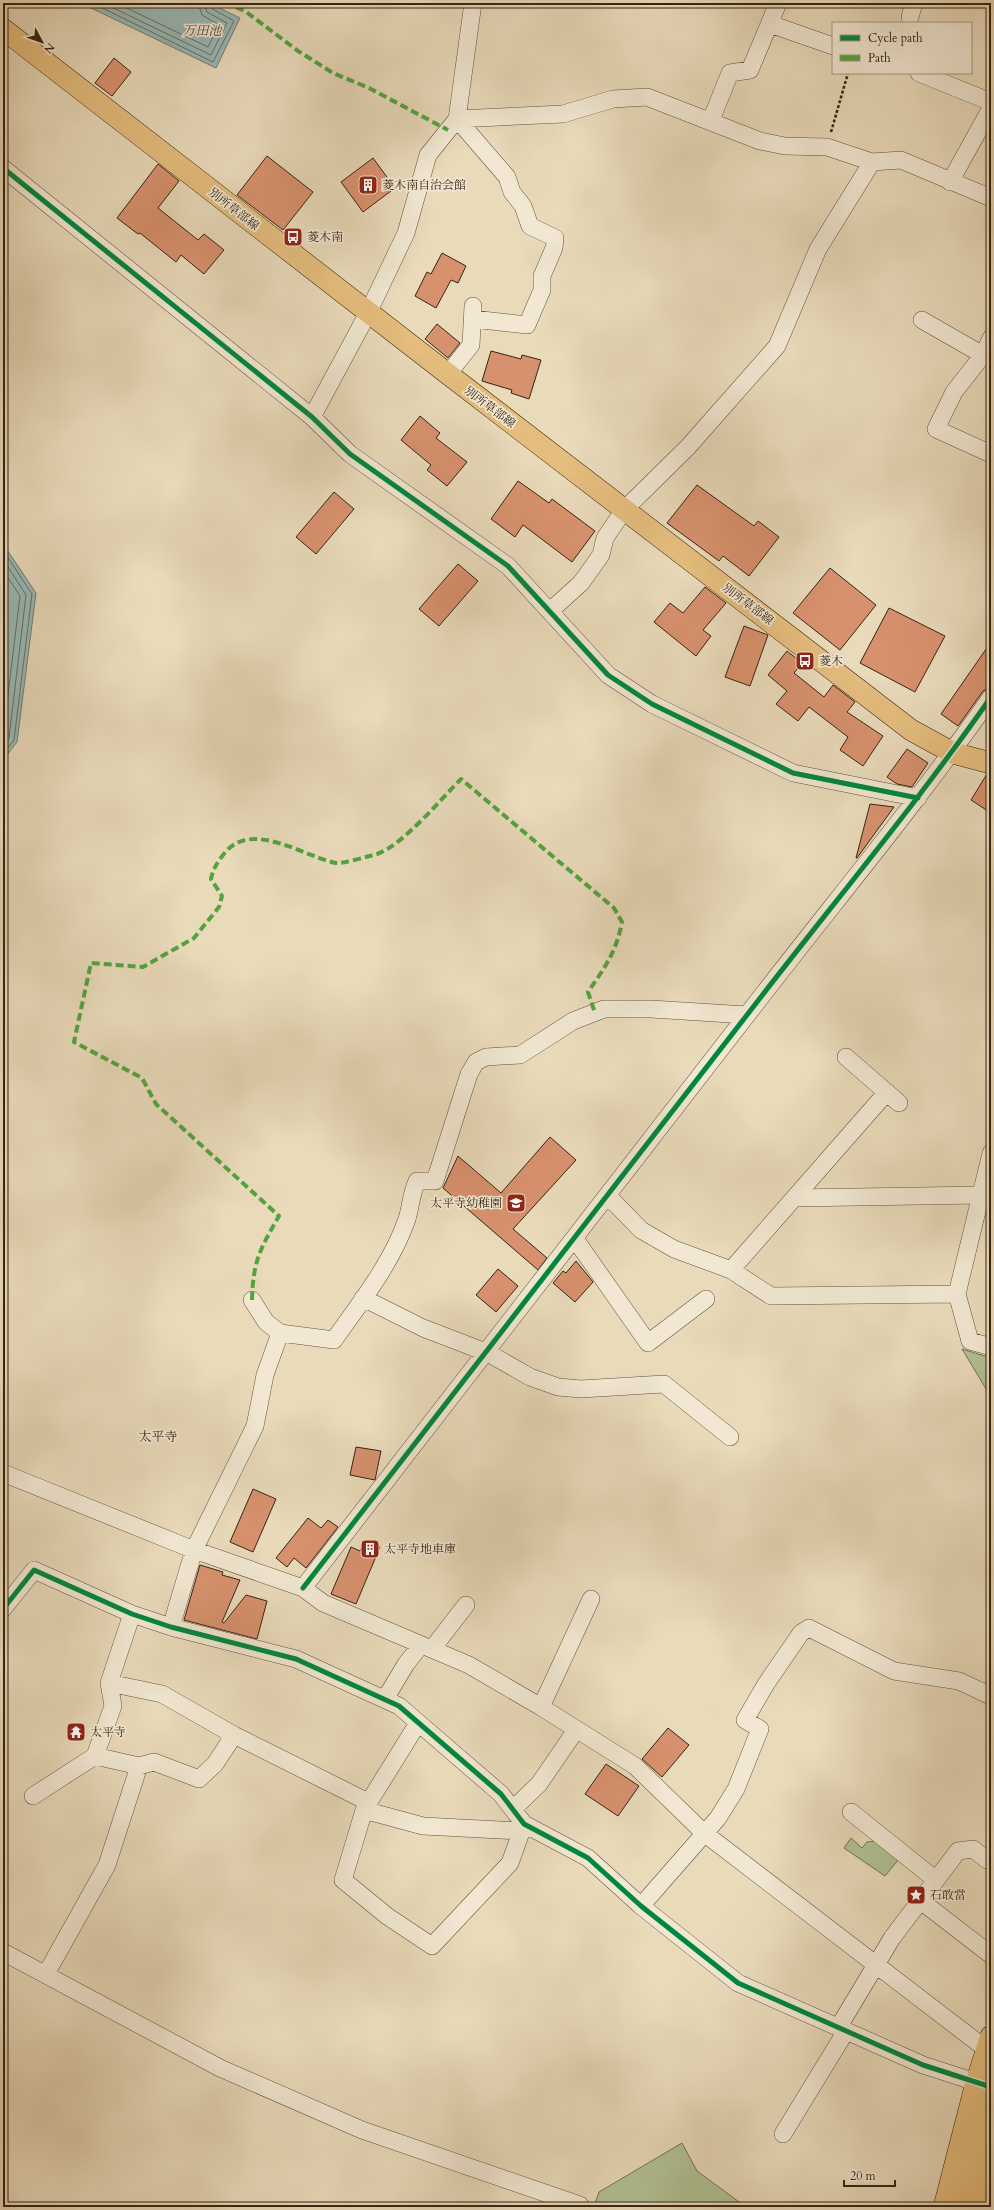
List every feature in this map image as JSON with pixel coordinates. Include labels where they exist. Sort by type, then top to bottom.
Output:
[{"type":"highway","points":[[964,2207],[991,2101]]},
{"type":"highway","points":[[983,2207],[991,2175]]},
{"type":"main road","name":"別所草部線","points":[[3,29],[368,313],[911,730],[953,752],[991,763]]},
{"type":"main road","points":[[944,2207],[986,2084],[989,2043]]},
{"type":"street","points":[[312,416],[368,313],[406,233],[428,155],[457,119],[473,3]]},
{"type":"street","points":[[711,120],[730,74],[750,70],[778,3]]},
{"type":"street","points":[[770,24],[832,46]]},
{"type":"street","points":[[921,74],[991,102]]},
{"type":"street","points":[[457,119],[563,114],[613,99],[647,97],[711,120],[760,141],[785,146],[827,147],[872,162],[901,160],[950,182],[991,198]]},
{"type":"street","points":[[950,182],[991,108]]},
{"type":"street","points":[[448,374],[471,345],[473,313],[527,325],[542,290],[542,276],[555,238],[530,226],[523,206],[512,192],[507,177],[457,119]]},
{"type":"street","points":[[550,611],[581,583],[601,555],[605,538],[624,510],[688,447],[778,346],[818,249],[872,162]]},
{"type":"street","points":[[3,168],[312,416],[350,454],[508,566],[608,675],[652,704],[794,773],[918,798]]},
{"type":"street","points":[[922,320],[982,355]]},
{"type":"street","points":[[991,338],[982,355],[954,392],[936,428],[991,454]]},
{"type":"street","points":[[303,1588],[488,1353],[747,1015],[918,798],[953,752],[991,697]]},
{"type":"street","points":[[252,1300],[266,1322],[280,1333],[334,1340],[364,1298],[390,1254],[407,1218],[411,1193],[417,1181],[435,1181],[469,1074],[476,1062],[486,1057],[520,1055],[573,1021],[604,1009],[651,1009],[747,1015]]},
{"type":"street","points":[[731,1270],[794,1198],[893,1097],[846,1057]]},
{"type":"street","points":[[988,1346],[970,1341],[957,1294],[991,1153]]},
{"type":"street","points":[[794,1198],[981,1195]]},
{"type":"street","points":[[608,1196],[641,1230],[674,1249],[731,1270],[771,1296],[957,1294]]},
{"type":"street","points":[[575,1239],[648,1343],[706,1299]]},
{"type":"street","points":[[364,1298],[423,1328],[488,1353],[530,1377],[558,1387],[581,1389],[664,1384],[730,1437]]},
{"type":"street","points":[[171,1627],[194,1550],[256,1426],[265,1375],[280,1333]]},
{"type":"street","points":[[3,1473],[194,1550],[303,1588],[323,1603],[469,1665],[541,1707],[635,1766],[704,1833],[875,1964],[989,2043]]},
{"type":"street","points":[[3,1609],[34,1570],[132,1614],[171,1627],[296,1659],[398,1706],[418,1723],[501,1794],[513,1809],[523,1828],[510,1863],[432,1946],[387,1916],[343,1880],[366,1806],[418,1723]]},
{"type":"street","points":[[541,1707],[592,1600]]},
{"type":"street","points":[[385,1700],[406,1664],[426,1647],[466,1605]]},
{"type":"street","points":[[33,1796],[95,1756],[113,1706],[109,1683],[132,1614]]},
{"type":"street","points":[[641,1906],[718,1818],[736,1789],[760,1729],[746,1720],[766,1684],[801,1633],[809,1628],[894,1671],[960,1681],[991,1696]]},
{"type":"street","points":[[109,1683],[162,1694],[234,1735],[366,1806],[423,1826],[523,1828],[588,1858],[641,1906],[738,1983],[923,2065],[986,2084]]},
{"type":"street","points":[[513,1809],[539,1784],[576,1730]]},
{"type":"street","points":[[95,1756],[139,1766],[154,1762],[199,1779],[215,1764],[234,1735]]},
{"type":"street","points":[[46,1974],[107,1865],[139,1766]]},
{"type":"street","points":[[851,1812],[936,1880]]},
{"type":"street","points":[[783,2134],[842,2030],[875,1964],[936,1880],[958,1852],[973,1849],[987,1860]]},
{"type":"street","points":[[921,1901],[991,1955]]},
{"type":"street","points":[[3,1952],[220,2068],[362,2130],[580,2204]]},
{"type":"path","points":[[827,147],[848,74]]},
{"type":"green space","points":[[962,1349],[991,1358],[991,1397]]},
{"type":"green space","points":[[851,1838],[862,1848],[867,1842],[876,1841],[899,1859],[885,1876],[844,1848]]},
{"type":"green space","points":[[682,2143],[697,2171],[746,2207],[594,2207],[599,2192]]},
{"type":"water","name":"万田池","points":[[89,3],[209,3],[240,18],[216,68],[87,6]]},
{"type":"water","points":[[3,544],[36,593],[17,742],[3,760]]},
{"type":"building","points":[[114,58],[131,72],[112,96],[95,83]]},
{"type":"building","points":[[267,156],[313,192],[283,230],[237,195]]},
{"type":"building","name":"菱木南自治会館","points":[[373,158],[395,188],[363,212],[341,182]]},
{"type":"building","points":[[158,164],[179,181],[158,208],[198,240],[204,234],[224,250],[204,274],[181,255],[176,262],[140,233],[138,234],[117,218]]},
{"type":"building","points":[[442,253],[466,266],[458,283],[451,280],[436,308],[415,296],[427,272],[431,274]]},
{"type":"building","points":[[437,324],[460,343],[448,358],[425,339]]},
{"type":"building","points":[[491,351],[521,359],[522,355],[541,360],[529,399],[511,393],[512,390],[482,381]]},
{"type":"building","points":[[420,416],[440,433],[436,438],[467,462],[447,486],[427,470],[431,465],[401,440]]},
{"type":"building","points":[[518,481],[549,503],[552,499],[595,531],[572,562],[523,525],[515,537],[491,519]]},
{"type":"building","points":[[697,485],[754,526],[758,521],[779,537],[749,576],[723,556],[719,561],[667,523]]},
{"type":"building","points":[[334,492],[354,509],[316,554],[296,537]]},
{"type":"building","points":[[458,564],[478,581],[439,626],[419,609]]},
{"type":"building","points":[[830,568],[876,605],[840,650],[793,613]]},
{"type":"building","points":[[705,587],[726,603],[703,630],[711,636],[696,656],[654,622],[670,603],[683,613]]},
{"type":"building","points":[[889,608],[945,636],[915,692],[860,663]]},
{"type":"building","points":[[744,626],[768,635],[750,686],[725,677]]},
{"type":"building","points":[[991,642],[991,687],[983,691],[958,726],[941,714]]},
{"type":"building","points":[[787,651],[802,663],[794,673],[824,697],[833,685],[855,702],[847,712],[883,736],[863,766],[840,750],[848,737],[809,707],[798,721],[776,704],[787,691],[768,675]]},
{"type":"building","points":[[907,749],[928,763],[912,787],[897,784],[887,777]]},
{"type":"building","points":[[987,774],[991,775],[991,813],[971,800]]},
{"type":"building","points":[[870,804],[894,807],[856,858]]},
{"type":"building","points":[[550,1137],[576,1160],[513,1229],[547,1258],[538,1270],[443,1188],[458,1156],[501,1193]]},
{"type":"building","points":[[576,1261],[593,1282],[575,1302],[553,1283],[563,1271],[566,1273]]},
{"type":"building","points":[[498,1269],[518,1286],[496,1312],[476,1295]]},
{"type":"building","points":[[356,1447],[381,1451],[375,1480],[350,1475]]},
{"type":"building","points":[[253,1489],[276,1499],[253,1552],[230,1542]]},
{"type":"building","points":[[308,1518],[321,1528],[328,1520],[338,1527],[306,1568],[294,1558],[287,1567],[276,1558]]},
{"type":"building","points":[[365,1541],[380,1547],[356,1604],[331,1594],[351,1547],[360,1551]]},
{"type":"building","points":[[200,1565],[223,1572],[222,1575],[240,1580],[222,1622],[224,1623],[246,1595],[267,1601],[257,1639],[184,1620]]},
{"type":"building","points":[[668,1728],[689,1745],[662,1777],[642,1759]]},
{"type":"building","points":[[606,1764],[639,1786],[618,1816],[585,1794]]},
{"type":"marked path","points":[[225,3],[245,11],[298,51],[333,73],[369,88],[448,130]]},
{"type":"marked path","points":[[252,1300],[256,1265],[262,1247],[279,1216],[156,1104],[142,1078],[74,1042],[91,963],[143,967],[194,938],[219,907],[222,896],[211,879],[221,858],[234,844],[247,840],[262,839],[277,842],[336,863],[377,854],[387,849],[410,832],[461,779],[614,908],[622,922],[620,933],[605,967],[588,992],[595,1013]]},
{"type":"cycle path","points":[[3,168],[312,417],[350,454],[508,566],[608,675],[652,704],[793,773],[918,798]]},
{"type":"cycle path","points":[[303,1588],[477,1366],[764,993],[908,810],[991,697]]},
{"type":"cycle path","points":[[3,1609],[34,1570],[132,1614],[171,1627],[296,1659],[399,1706],[501,1794],[524,1824],[588,1858],[641,1906],[738,1983],[923,2065],[991,2087]]},
{"type":"place","name":"菱木南自治会館","points":[[368,185]]},
{"type":"place","name":"菱木南","points":[[293,237]]},
{"type":"place","name":"菱木","points":[[805,661]]},
{"type":"place","name":"太平寺幼稚園","points":[[516,1203]]},
{"type":"place","name":"太平寺地車庫","points":[[370,1549]]},
{"type":"place","name":"太平寺","points":[[76,1732]]},
{"type":"place","name":"石敢當","points":[[916,1895]]},
{"type":"district","name":"太平寺","points":[[158,1436]]}]
